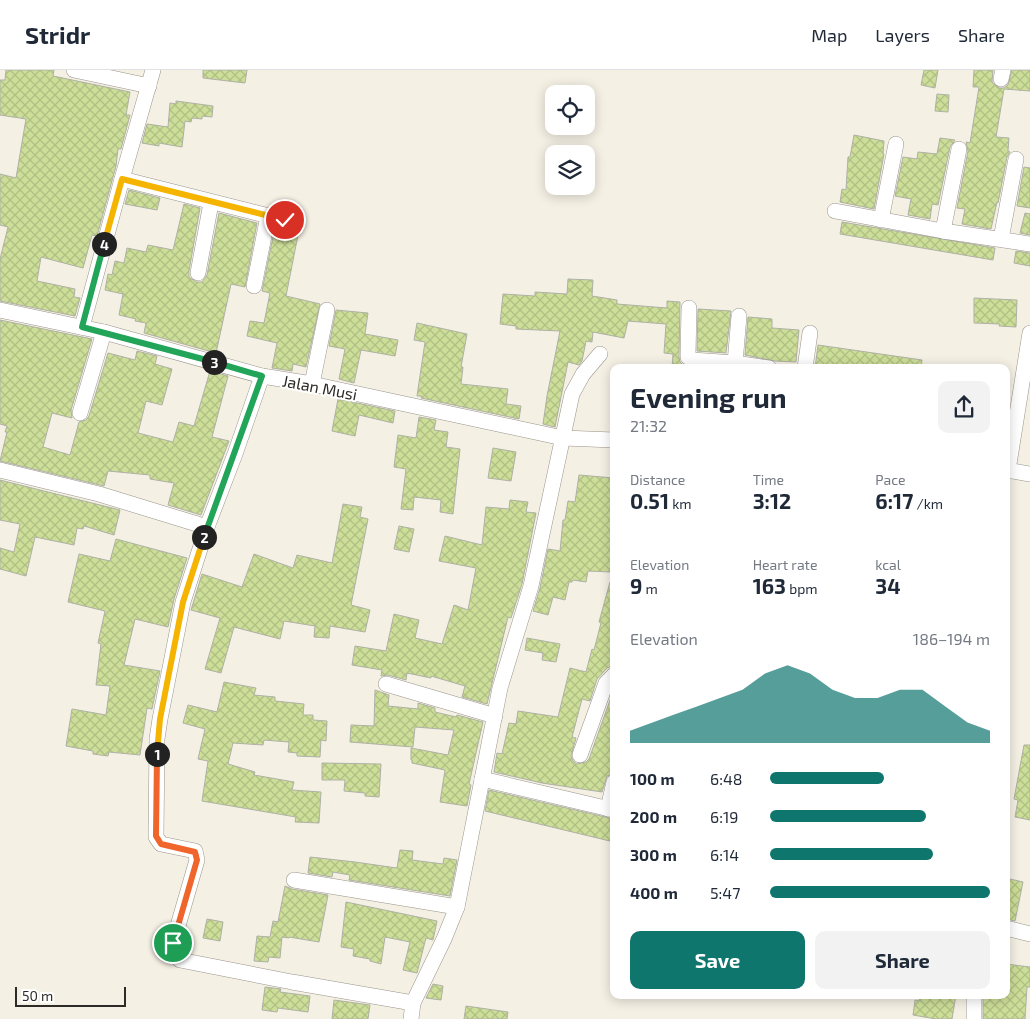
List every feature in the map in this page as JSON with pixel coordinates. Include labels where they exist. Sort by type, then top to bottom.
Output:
[{"type":"street","points":[[74,70],[149,86]]},
{"type":"street","points":[[82,327],[154,70]]},
{"type":"street","points":[[882,220],[896,144]]},
{"type":"street","points":[[943,231],[959,149]]},
{"type":"street","points":[[1001,239],[1016,159]]},
{"type":"street","points":[[122,179],[285,220]]},
{"type":"street","points":[[198,273],[212,203]]},
{"type":"street","points":[[835,211],[943,231],[1030,244]]},
{"type":"street","points":[[254,286],[268,216]]},
{"type":"street","points":[[689,308],[688,357],[692,360],[726,364]]},
{"type":"street","name":"Jalan Musi","points":[[0,310],[104,332],[262,376],[312,384],[563,438],[610,440]]},
{"type":"street","points":[[312,384],[327,310]]},
{"type":"street","points":[[735,364],[739,316]]},
{"type":"street","points":[[80,414],[104,332]]},
{"type":"street","points":[[1010,452],[1030,333]]},
{"type":"street","points":[[806,364],[810,334]]},
{"type":"street","points":[[410,1019],[413,1003],[444,939],[457,907],[500,688],[531,586],[572,394],[583,374],[600,354]]},
{"type":"street","points":[[262,376],[207,527],[183,602],[157,738],[157,840],[161,844],[195,852],[197,860],[173,943],[174,954],[180,960],[413,1003]]},
{"type":"street","points":[[0,470],[99,494],[207,527]]},
{"type":"street","points":[[1010,471],[1030,474]]},
{"type":"street","points":[[580,755],[606,683],[610,679]]},
{"type":"street","points":[[386,684],[494,716]]},
{"type":"street","points":[[482,779],[610,810]]},
{"type":"street","points":[[294,880],[457,907]]},
{"type":"street","points":[[1010,929],[1030,934]]},
{"type":"street","points":[[974,999],[974,1019]]},
{"type":"building","points":[[6,70],[54,70],[53,76],[130,92],[126,115],[130,115],[121,149],[118,149],[116,166],[97,236],[92,235],[83,268],[41,257],[37,281],[75,289],[74,297],[80,298],[75,316],[0,301],[0,259],[8,227],[0,225],[0,174],[16,178],[26,119],[0,115],[0,80],[5,80]]},
{"type":"building","points":[[203,70],[247,70],[245,83],[203,78]]},
{"type":"building","points":[[924,70],[938,70],[935,88],[921,85]]},
{"type":"building","points":[[974,70],[993,70],[992,82],[999,88],[1004,88],[1008,85],[1012,70],[1030,70],[1030,91],[1004,89],[996,137],[1009,138],[1008,151],[1010,152],[1007,157],[991,229],[962,224],[965,209],[957,208],[968,151],[966,142],[970,143],[979,87],[973,87]]},
{"type":"building","points":[[937,94],[949,95],[948,112],[935,111]]},
{"type":"building","points":[[176,101],[213,106],[212,117],[202,116],[202,119],[192,118],[191,122],[185,121],[182,147],[159,143],[159,146],[142,143],[147,124],[168,127],[170,103],[176,104]]},
{"type":"building","points":[[854,135],[884,141],[884,154],[874,209],[840,202],[842,189],[846,190],[848,157],[850,157]]},
{"type":"building","points":[[940,138],[955,140],[950,147],[938,205],[932,204],[930,219],[908,215],[911,199],[895,196],[903,157],[917,159],[918,152],[937,154]]},
{"type":"building","points":[[1024,167],[1030,168],[1030,208],[1017,206]]},
{"type":"building","points":[[129,190],[160,198],[157,210],[125,204]]},
{"type":"building","points":[[184,204],[200,208],[189,271],[189,277],[196,282],[202,282],[207,275],[219,213],[257,223],[245,287],[231,284],[216,353],[144,333],[146,323],[119,315],[123,294],[105,290],[108,274],[112,275],[115,261],[124,263],[127,248],[146,252],[148,245],[173,250]]},
{"type":"building","points":[[1025,213],[1030,214],[1030,235],[1020,233]]},
{"type":"building","points":[[842,222],[995,248],[993,260],[840,234]]},
{"type":"building","points":[[275,227],[299,230],[286,296],[320,304],[306,367],[293,364],[292,371],[272,368],[277,343],[247,336],[250,321],[264,323],[270,293],[262,291]]},
{"type":"building","points":[[1016,251],[1030,253],[1030,266],[1014,263]]},
{"type":"building","points":[[568,279],[593,280],[592,296],[617,300],[617,304],[667,308],[667,301],[680,302],[679,357],[682,364],[672,364],[673,354],[664,353],[666,324],[628,321],[624,338],[593,332],[592,342],[586,341],[582,361],[579,365],[568,362],[555,427],[543,424],[560,331],[516,329],[516,326],[500,324],[503,294],[535,296],[535,292],[567,294]]},
{"type":"building","points":[[974,298],[1017,300],[1016,327],[974,323]]},
{"type":"building","points":[[698,309],[731,311],[726,353],[697,351]]},
{"type":"building","points":[[336,310],[368,313],[365,334],[398,340],[395,356],[361,350],[354,383],[339,379],[345,349],[329,346]]},
{"type":"building","points":[[748,317],[772,319],[772,328],[799,330],[796,362],[775,361],[745,355]]},
{"type":"building","points":[[0,320],[92,339],[71,410],[72,418],[52,413],[43,447],[70,455],[79,422],[86,420],[89,416],[108,353],[135,360],[137,351],[157,356],[155,364],[172,369],[162,405],[146,401],[138,433],[173,442],[179,422],[194,426],[210,371],[228,376],[212,437],[229,441],[201,515],[168,505],[174,483],[150,479],[150,475],[108,471],[104,486],[0,461],[7,426],[0,424]]},
{"type":"building","points":[[417,323],[467,334],[461,367],[463,367],[461,384],[508,389],[506,404],[521,406],[519,419],[417,396],[425,342],[414,340]]},
{"type":"building","points":[[818,345],[922,360],[922,364],[816,364]]},
{"type":"building","points":[[338,399],[395,411],[393,423],[359,415],[355,436],[332,431]]},
{"type":"building","points":[[419,417],[436,420],[434,430],[448,432],[446,447],[460,449],[453,514],[440,512],[441,500],[414,497],[413,510],[401,509],[406,469],[394,467],[398,435],[416,438]]},
{"type":"building","points":[[493,448],[516,452],[511,481],[488,478]]},
{"type":"building","points":[[579,475],[610,478],[610,572],[588,571],[586,582],[573,580],[569,582],[565,600],[553,597],[548,615],[533,611],[548,549],[560,551],[563,520],[565,520],[568,501],[575,502]]},
{"type":"building","points":[[0,480],[120,510],[114,535],[84,526],[83,529],[77,528],[74,545],[35,537],[26,576],[0,569],[0,548],[14,552],[20,524],[0,520]]},
{"type":"building","points":[[510,500],[528,502],[526,512],[536,513],[522,584],[511,618],[508,617],[487,704],[462,697],[465,686],[431,676],[431,678],[407,673],[406,680],[388,675],[381,676],[382,670],[352,665],[355,646],[386,651],[394,614],[419,620],[415,638],[442,644],[454,605],[468,610],[476,568],[439,561],[445,536],[482,545],[486,507],[509,509]]},
{"type":"building","points":[[343,504],[362,507],[360,517],[368,519],[351,605],[370,610],[365,632],[330,626],[329,638],[314,637],[315,626],[284,621],[280,639],[234,627],[221,673],[205,669],[220,618],[191,610],[202,574],[242,587],[254,554],[293,568],[297,555],[332,563]]},
{"type":"building","points":[[399,526],[414,529],[409,552],[394,549]]},
{"type":"building","points":[[116,539],[187,558],[174,599],[168,627],[135,619],[124,665],[160,671],[152,709],[147,708],[140,755],[109,752],[108,756],[93,754],[93,751],[66,746],[72,709],[106,715],[110,686],[96,685],[101,644],[98,643],[105,611],[68,602],[79,554],[110,561]]},
{"type":"building","points":[[610,582],[610,667],[597,679],[590,701],[582,699],[572,737],[576,738],[571,756],[577,764],[586,762],[589,759],[610,700],[610,775],[607,776],[602,792],[542,783],[494,772],[497,753],[502,754],[509,723],[516,724],[518,711],[558,717],[570,668],[586,672],[592,649],[594,650],[601,623],[599,622]]},
{"type":"building","points":[[527,638],[560,644],[556,662],[542,660],[543,653],[525,650]]},
{"type":"building","points":[[224,682],[256,688],[254,695],[275,697],[275,701],[304,704],[303,715],[313,715],[313,720],[327,721],[326,741],[321,740],[320,757],[297,756],[297,753],[288,752],[289,742],[264,740],[263,745],[233,743],[228,764],[255,772],[254,775],[294,782],[292,790],[321,792],[319,823],[295,822],[296,817],[202,801],[208,761],[198,759],[205,729],[183,723],[188,705],[217,712]]},
{"type":"building","points":[[375,690],[389,695],[388,706],[418,709],[418,703],[435,708],[435,712],[456,717],[457,715],[483,722],[469,784],[471,785],[467,806],[440,802],[445,770],[412,763],[411,760],[411,748],[448,755],[454,730],[415,727],[413,747],[350,742],[351,725],[374,726]]},
{"type":"building","points":[[1024,745],[1030,745],[1030,820],[1015,817],[1018,800],[1014,799]]},
{"type":"building","points":[[322,763],[381,764],[379,797],[365,796],[365,793],[344,791],[345,780],[322,780]]},
{"type":"building","points":[[489,790],[610,818],[610,841],[485,811]]},
{"type":"building","points":[[400,850],[413,851],[412,860],[443,864],[444,858],[457,860],[450,896],[349,880],[350,875],[333,872],[332,877],[308,873],[310,857],[397,868]]},
{"type":"building","points":[[1010,879],[1023,882],[1015,921],[1010,920]]},
{"type":"building","points":[[285,886],[292,889],[328,895],[319,942],[282,937],[280,958],[269,957],[268,962],[254,961],[257,936],[270,937],[273,921],[278,922]]},
{"type":"building","points":[[346,902],[437,921],[433,940],[426,938],[417,973],[403,970],[410,942],[385,937],[381,964],[370,961],[370,959],[353,956],[354,949],[341,947]]},
{"type":"building","points":[[207,919],[223,922],[220,941],[203,938]]},
{"type":"building","points":[[1010,964],[1030,967],[1030,987],[1027,987],[1025,1019],[983,1019],[983,999],[1010,999]]},
{"type":"building","points":[[433,984],[443,986],[441,1000],[426,998]]},
{"type":"building","points":[[265,987],[281,989],[280,992],[310,996],[308,1012],[278,1008],[277,1012],[262,1010]]},
{"type":"building","points":[[919,999],[955,999],[952,1019],[936,1019],[913,1015],[915,1000],[919,1001]]},
{"type":"building","points":[[334,1000],[370,1005],[368,1019],[332,1019]]},
{"type":"building","points":[[466,1006],[508,1012],[507,1019],[464,1019]]},
{"type":"route","points":[[173,943],[197,860],[195,852],[161,844],[157,840],[157,738],[183,602],[207,527],[262,376],[82,327],[122,179],[285,220]]}]
